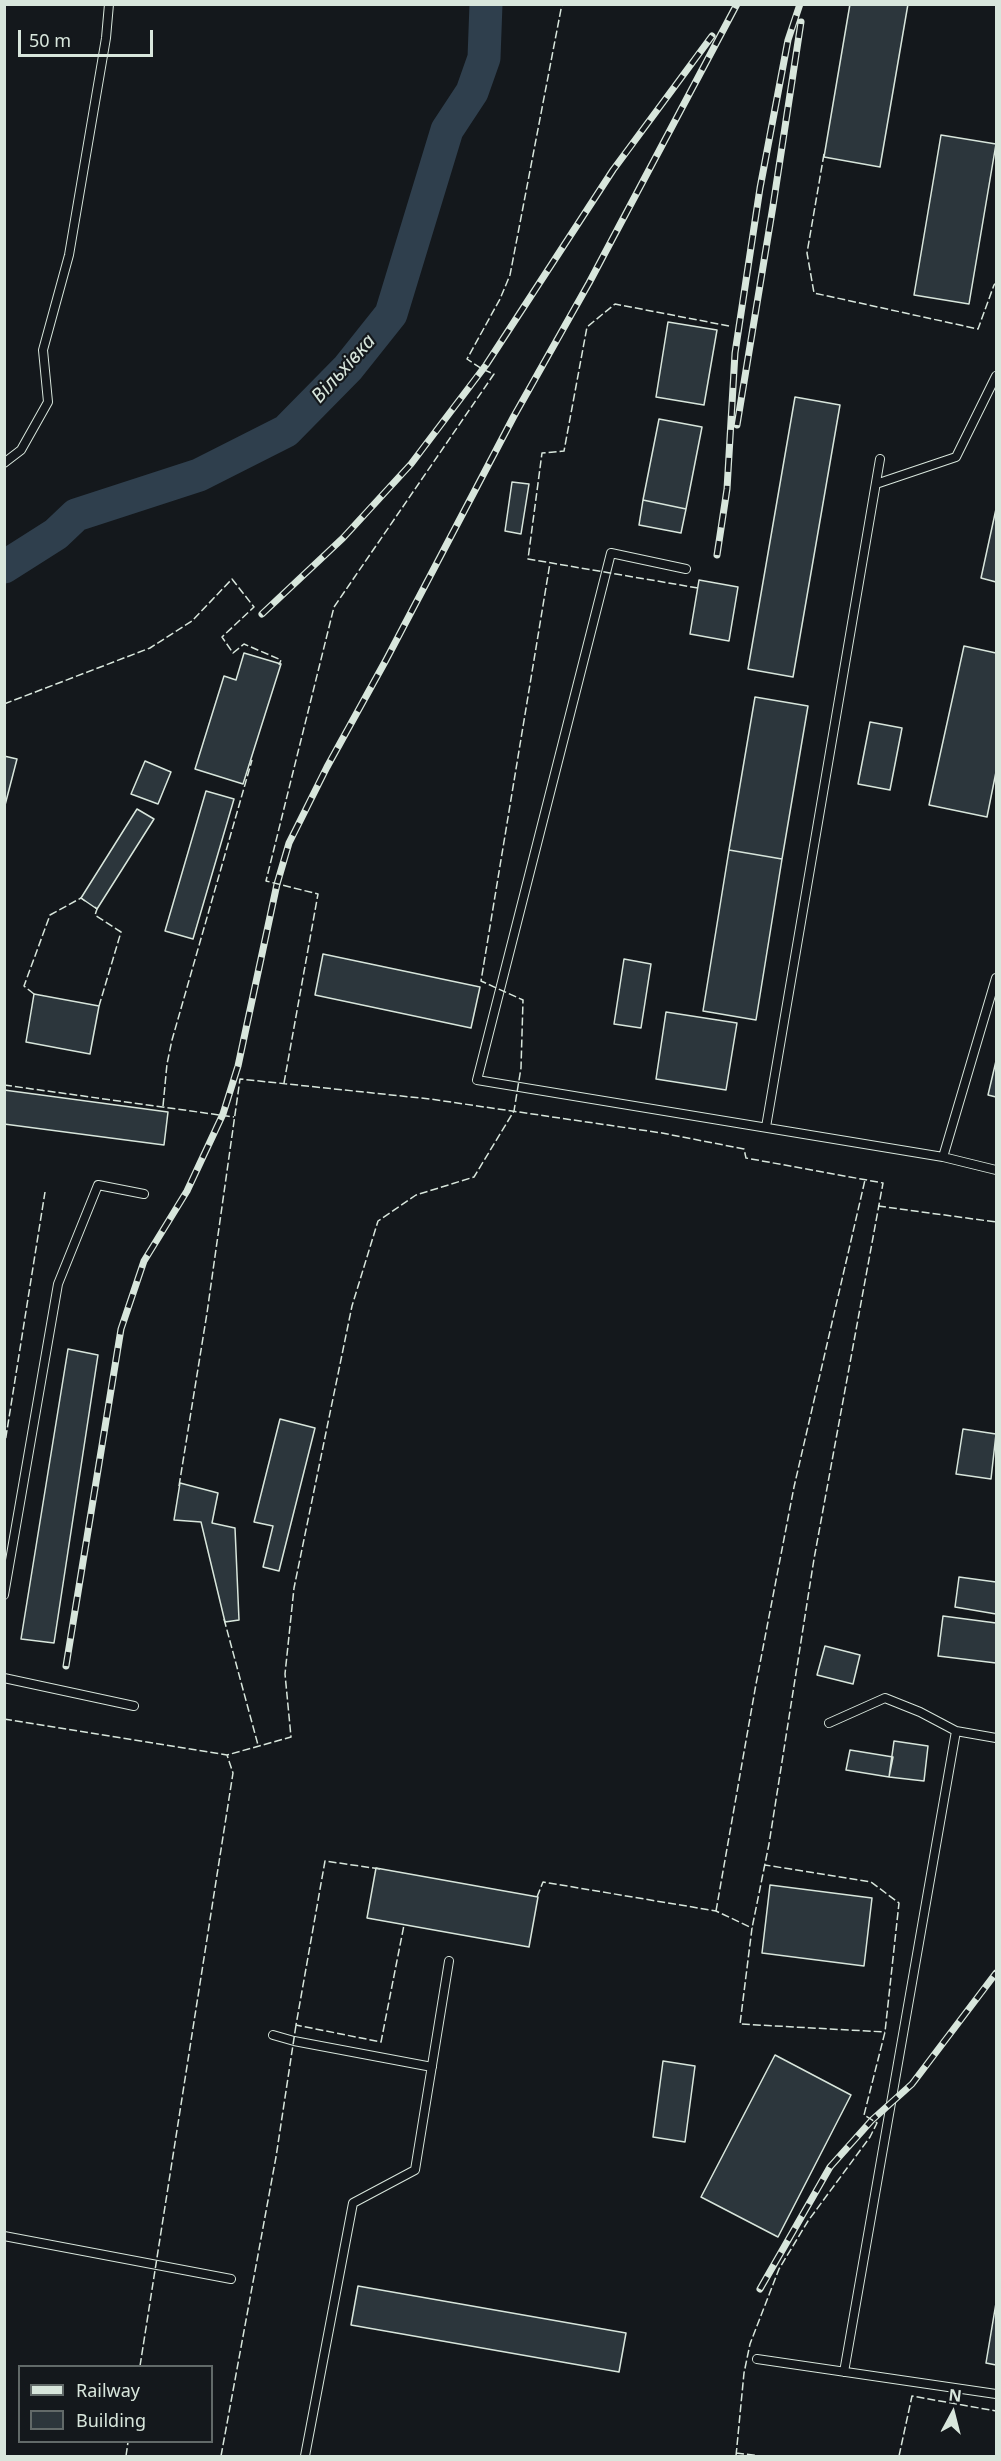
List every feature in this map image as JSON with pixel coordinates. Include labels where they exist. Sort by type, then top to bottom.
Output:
[{"type":"lane","points":[[4,463],[21,450],[48,402],[43,350],[69,255],[106,38],[109,4]]},
{"type":"lane","points":[[876,484],[956,457],[996,376]]},
{"type":"lane","points":[[766,1127],[880,459]]},
{"type":"lane","points":[[686,569],[611,553],[477,1080],[943,1157],[996,1170]]},
{"type":"lane","points":[[943,1157],[996,978]]},
{"type":"lane","points":[[4,1595],[58,1284],[98,1185],[144,1194]]},
{"type":"lane","points":[[4,1678],[134,1706]]},
{"type":"lane","points":[[829,1723],[885,1698],[920,1712],[956,1731],[996,1738]]},
{"type":"lane","points":[[844,2372],[956,1731]]},
{"type":"lane","points":[[305,2457],[353,2203],[415,2170],[450,1961]]},
{"type":"lane","points":[[273,2035],[432,2067]]},
{"type":"lane","points":[[4,2236],[231,2279]]},
{"type":"lane","points":[[757,2359],[996,2394]]},
{"type":"building","points":[[850,4],[908,4],[880,167],[824,157]]},
{"type":"building","points":[[941,135],[996,144],[969,304],[914,295]]},
{"type":"building","points":[[668,322],[717,330],[704,405],[656,397]]},
{"type":"building","points":[[795,397],[840,405],[793,677],[748,669]]},
{"type":"building","points":[[659,419],[702,427],[686,509],[643,500]]},
{"type":"building","points":[[512,482],[529,484],[521,534],[505,531]]},
{"type":"building","points":[[643,500],[686,509],[681,533],[639,525]]},
{"type":"building","points":[[996,509],[996,582],[981,578]]},
{"type":"building","points":[[699,580],[738,587],[729,641],[690,634]]},
{"type":"building","points":[[964,646],[996,653],[996,772],[987,817],[929,805]]},
{"type":"building","points":[[244,653],[281,664],[243,784],[195,769],[224,676],[236,680]]},
{"type":"building","points":[[755,697],[808,706],[782,859],[729,850]]},
{"type":"building","points":[[870,722],[902,728],[890,790],[858,784]]},
{"type":"building","points":[[4,756],[17,759],[4,809]]},
{"type":"building","points":[[145,761],[171,772],[158,804],[131,794]]},
{"type":"building","points":[[206,791],[234,799],[193,939],[165,931]]},
{"type":"building","points":[[137,809],[154,819],[97,909],[81,898]]},
{"type":"building","points":[[729,850],[782,859],[756,1020],[703,1011]]},
{"type":"building","points":[[323,954],[480,987],[471,1028],[315,995]]},
{"type":"building","points":[[624,959],[651,964],[641,1028],[614,1024]]},
{"type":"building","points":[[34,994],[99,1006],[90,1054],[26,1042]]},
{"type":"building","points":[[666,1012],[737,1023],[726,1090],[656,1079]]},
{"type":"building","points":[[996,1061],[996,1097],[988,1095]]},
{"type":"building","points":[[4,1090],[168,1112],[164,1145],[4,1124]]},
{"type":"building","points":[[68,1349],[98,1355],[54,1643],[21,1639]]},
{"type":"building","points":[[280,1419],[315,1428],[279,1571],[263,1567],[273,1526],[254,1522]]},
{"type":"building","points":[[963,1429],[996,1434],[991,1479],[956,1474]]},
{"type":"building","points":[[180,1483],[218,1493],[212,1523],[235,1528],[239,1620],[225,1622],[201,1522],[174,1520]]},
{"type":"building","points":[[959,1577],[996,1582],[996,1614],[955,1607]]},
{"type":"building","points":[[943,1616],[996,1623],[996,1663],[938,1656]]},
{"type":"building","points":[[825,1646],[860,1655],[853,1684],[817,1675]]},
{"type":"building","points":[[894,1741],[928,1746],[924,1781],[889,1777]]},
{"type":"building","points":[[850,1750],[893,1757],[889,1777],[846,1770]]},
{"type":"building","points":[[376,1868],[538,1897],[529,1947],[367,1918]]},
{"type":"building","points":[[770,1885],[872,1898],[864,1966],[762,1953]]},
{"type":"building","points":[[775,2055],[851,2095],[778,2237],[701,2197]]},
{"type":"building","points":[[663,2061],[695,2066],[685,2142],[653,2137]]},
{"type":"building","points":[[358,2286],[626,2333],[619,2372],[351,2325]]},
{"type":"building","points":[[996,2303],[996,2365],[986,2363]]},
{"type":"waterway","name":"Вільхівка","points":[[4,567],[56,534],[76,515],[199,475],[286,431],[348,368],[391,314],[447,130],[472,92],[484,58],[486,4]]},
{"type":"railway","points":[[66,1666],[121,1329],[144,1261],[187,1191],[223,1114],[238,1066],[277,884],[289,843],[327,767],[514,416],[589,283],[737,4]]},
{"type":"railway","points":[[717,555],[727,489],[735,353],[760,188],[788,40],[800,4]]},
{"type":"railway","points":[[737,425],[801,22]]},
{"type":"railway","points":[[262,614],[343,538],[411,464],[486,365],[613,170],[712,36]]},
{"type":"railway","points":[[760,2289],[830,2167],[872,2120],[912,2084],[996,1973]]},
{"type":"fence","points":[[284,1083],[318,894],[266,881],[334,607],[494,374],[467,359],[500,299],[510,275],[562,4]]},
{"type":"fence","points":[[824,154],[807,253],[814,293],[978,329],[996,283]]},
{"type":"fence","points":[[698,588],[528,559],[542,453],[564,451],[587,327],[615,304],[729,326]]},
{"type":"fence","points":[[4,1719],[227,1755],[291,1737],[285,1674],[294,1588],[352,1306],[378,1221],[416,1195],[474,1177],[514,1111],[521,1068],[523,1000],[481,981],[550,563]]},
{"type":"fence","points":[[4,704],[150,648],[192,621],[232,579],[254,607],[222,637],[233,653],[244,644],[281,660],[279,665]]},
{"type":"fence","points":[[163,1106],[172,1040],[252,760]]},
{"type":"fence","points":[[34,994],[24,986],[50,915],[81,898],[85,901]]},
{"type":"fence","points":[[95,907],[97,909],[95,915],[121,932],[99,1006]]},
{"type":"fence","points":[[179,1486],[207,1313],[240,1079],[430,1099],[662,1133],[744,1149],[746,1158],[883,1183],[814,1559],[769,1844],[752,1928]]},
{"type":"fence","points":[[4,1085],[234,1117]]},
{"type":"fence","points":[[716,1911],[794,1487],[865,1180]]},
{"type":"fence","points":[[4,1449],[45,1192]]},
{"type":"fence","points":[[878,1206],[996,1222]]},
{"type":"fence","points":[[224,1619],[258,1745]]},
{"type":"fence","points":[[140,2365],[233,1773],[227,1755]]},
{"type":"fence","points":[[380,1869],[325,1861],[296,2025],[381,2042],[404,1925]]},
{"type":"fence","points":[[736,2456],[744,2373],[750,2344],[779,2269],[808,2221],[870,2137],[877,2123],[864,2115],[885,2032],[899,1903],[871,1882],[765,1865]]},
{"type":"fence","points":[[537,1897],[543,1882],[716,1911],[752,1928],[740,2024],[885,2032]]},
{"type":"fence","points":[[221,2456],[276,2157],[296,2025]]},
{"type":"fence","points":[[899,2456],[912,2396],[996,2411]]},
{"type":"fence","points":[[126,2456],[128,2443]]},
{"type":"fence","points":[[736,2453],[760,2456]]}]
